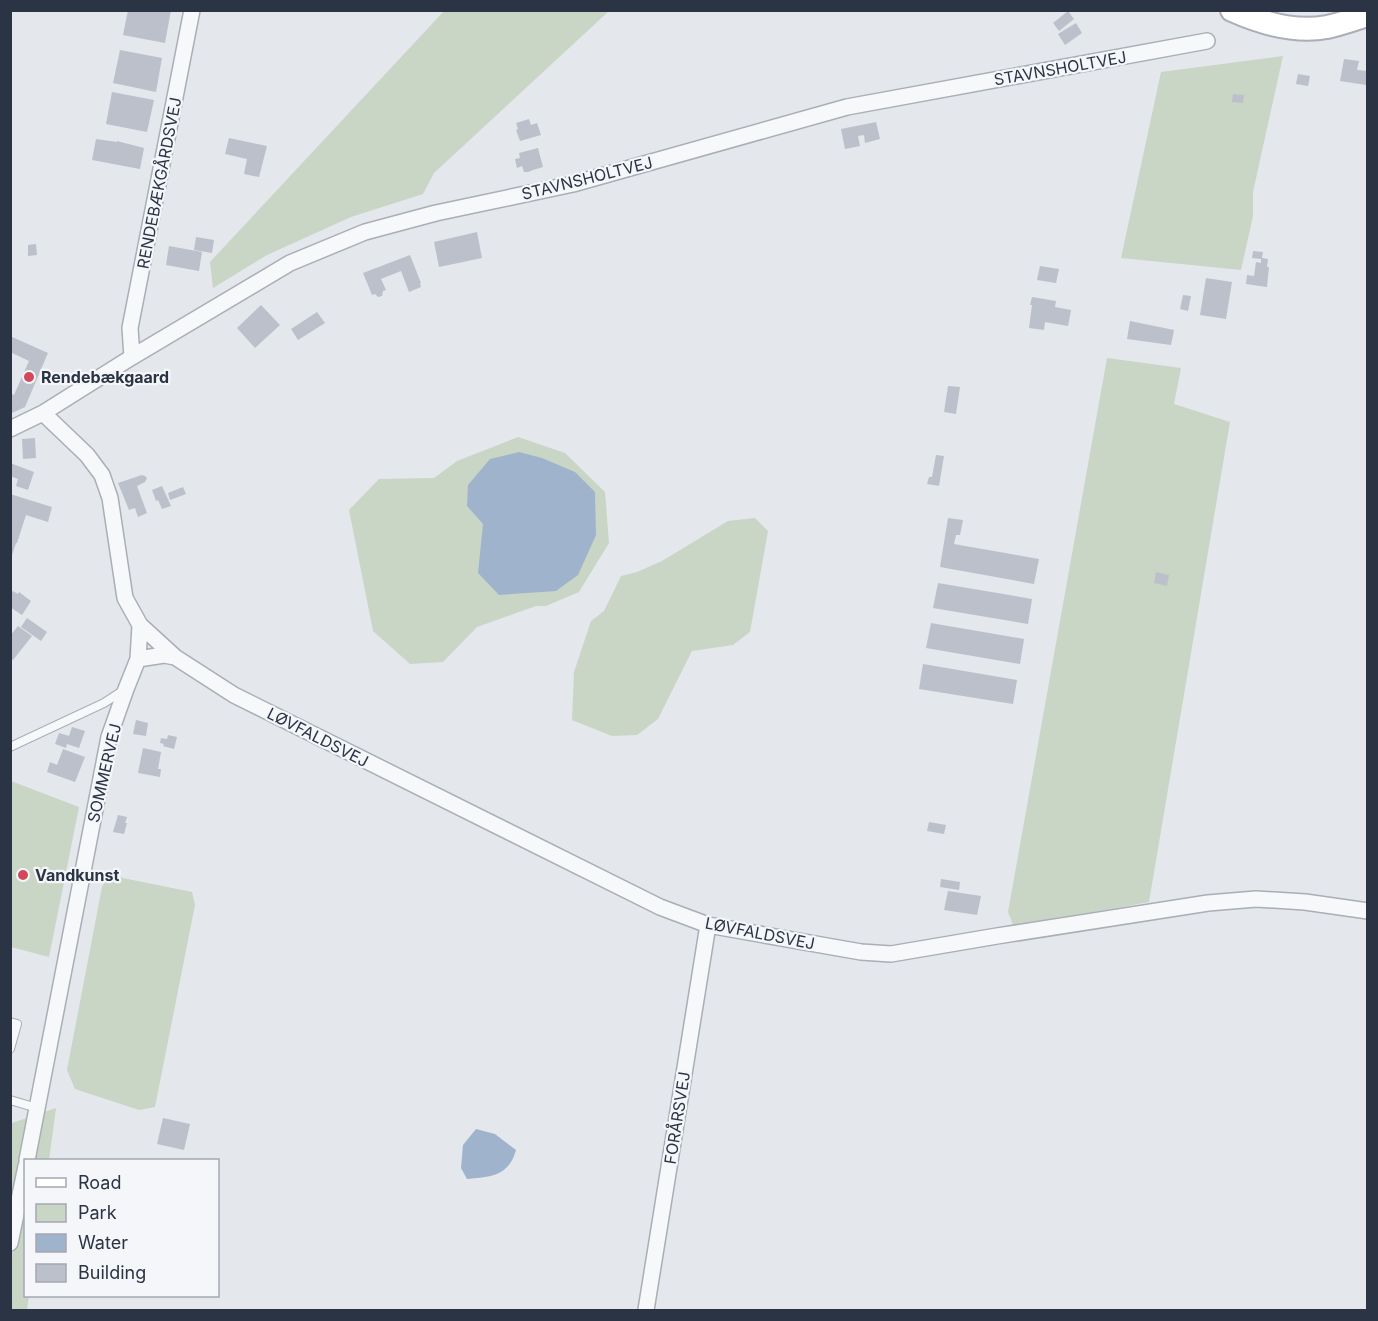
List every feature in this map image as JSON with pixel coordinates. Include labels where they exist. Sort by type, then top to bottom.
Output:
[{"type":"main road","points":[[1232,10],[1275,25],[1301,28],[1327,27],[1368,14]]},
{"type":"main road","points":[[1284,10],[1368,14]]},
{"type":"street","name":"RENDEBÆKGÅRDSVEJ","points":[[132,357],[130,328],[192,10]]},
{"type":"street","name":"STAVNSHOLTVEJ","points":[[10,429],[43,413],[290,263],[365,232],[436,213],[573,184],[847,107],[1207,41]]},
{"type":"street","points":[[43,413],[87,455],[102,475],[110,498],[125,598],[140,626]]},
{"type":"street","name":"LØVFALDSVEJ","points":[[140,626],[175,657],[234,695],[660,907],[708,925],[861,952],[891,954],[1208,903],[1256,899],[1305,902],[1368,911]]},
{"type":"street","name":"SOMMERVEJ","points":[[27,1159],[109,736],[138,659],[140,626]]},
{"type":"street","points":[[138,659],[164,655],[175,657]]},
{"type":"street","name":"FORÅRSVEJ","points":[[646,1311],[708,925]]},
{"type":"street","points":[[10,1243],[24,1176]]},
{"type":"lane","points":[[10,747],[104,704],[126,689]]},
{"type":"lane","points":[[10,1022],[17,1024],[10,1048]]},
{"type":"lane","points":[[10,1100],[37,1108]]},
{"type":"green space","points":[[444,11],[609,11],[434,173],[423,194],[351,217],[267,255],[213,288],[210,262]]},
{"type":"green space","points":[[1283,56],[1253,192],[1253,216],[1241,270],[1121,258],[1161,72]]},
{"type":"green space","points":[[1107,358],[1181,368],[1174,404],[1230,422],[1149,902],[1013,925],[1008,912]]},
{"type":"green space","points":[[518,437],[565,453],[605,492],[609,543],[579,592],[546,606],[536,606],[477,627],[443,662],[410,664],[373,631],[349,510],[379,479],[434,478],[457,461]]},
{"type":"green space","points":[[755,518],[768,531],[750,632],[733,645],[692,651],[658,719],[637,735],[612,736],[572,720],[574,672],[591,621],[604,611],[621,576],[662,561],[728,521]]},
{"type":"green space","points":[[11,781],[79,807],[49,957],[11,947]]},
{"type":"green space","points":[[108,875],[192,892],[195,905],[155,1107],[139,1110],[75,1089],[67,1070],[102,887]]},
{"type":"green space","points":[[56,1108],[49,1159],[24,1159],[24,1297],[29,1297],[27,1310],[11,1310],[10,1129],[12,1123]]},
{"type":"water","points":[[519,452],[542,458],[575,472],[595,492],[596,535],[578,575],[556,591],[499,595],[478,573],[483,524],[467,506],[468,485],[490,459]]},
{"type":"water","points":[[476,1129],[495,1134],[516,1150],[509,1165],[498,1174],[467,1179],[461,1168],[463,1145]]},
{"type":"building","points":[[128,10],[171,10],[165,43],[123,35]]},
{"type":"building","points":[[1068,11],[1074,19],[1059,31],[1053,23]]},
{"type":"building","points":[[1076,23],[1082,33],[1065,45],[1058,34]]},
{"type":"building","points":[[120,50],[162,58],[156,92],[113,83]]},
{"type":"building","points":[[1344,59],[1359,61],[1357,70],[1368,71],[1366,85],[1340,81]]},
{"type":"building","points":[[1298,74],[1310,76],[1308,86],[1296,84]]},
{"type":"building","points":[[112,92],[154,100],[147,132],[106,124]]},
{"type":"building","points":[[1233,94],[1244,95],[1243,103],[1232,102]]},
{"type":"building","points":[[529,119],[531,125],[537,123],[541,135],[520,141],[516,123]]},
{"type":"building","points":[[876,122],[880,139],[865,143],[864,135],[858,136],[860,146],[845,149],[841,129]]},
{"type":"building","points":[[229,138],[267,146],[259,177],[244,174],[247,159],[225,154]]},
{"type":"building","points":[[96,139],[117,141],[144,148],[140,169],[92,160]]},
{"type":"building","points":[[538,148],[543,167],[528,172],[524,172],[522,166],[517,168],[515,159],[520,158],[519,153]]},
{"type":"building","points":[[477,232],[482,258],[439,267],[434,242]]},
{"type":"building","points":[[196,237],[214,240],[212,253],[194,250]]},
{"type":"building","points":[[36,244],[37,255],[28,256],[28,245]]},
{"type":"building","points":[[169,246],[202,252],[199,271],[166,265]]},
{"type":"building","points":[[1253,251],[1263,252],[1262,258],[1268,259],[1267,287],[1246,284],[1247,275],[1254,276],[1256,262],[1261,263],[1261,259],[1252,258]]},
{"type":"building","points":[[410,255],[421,287],[409,292],[401,271],[381,279],[386,290],[383,291],[382,296],[372,295],[363,273]]},
{"type":"building","points":[[1040,266],[1059,269],[1056,283],[1037,280]]},
{"type":"building","points":[[1206,278],[1232,282],[1226,319],[1200,315]]},
{"type":"building","points":[[1183,295],[1191,296],[1188,311],[1180,309]]},
{"type":"building","points":[[1032,297],[1056,301],[1055,307],[1071,310],[1068,326],[1045,322],[1044,330],[1029,328]]},
{"type":"building","points":[[261,305],[280,325],[255,348],[237,328]]},
{"type":"building","points":[[317,312],[325,323],[298,340],[291,329]]},
{"type":"building","points":[[1130,321],[1174,330],[1171,345],[1127,339]]},
{"type":"building","name":"Rendebækgaard","points":[[10,336],[48,353],[25,407],[12,413],[10,412],[10,393],[14,395],[29,361],[10,352]]},
{"type":"building","points":[[948,386],[960,387],[956,414],[944,412]]},
{"type":"building","points":[[35,438],[36,458],[23,459],[22,439]]},
{"type":"building","points":[[936,455],[944,456],[939,486],[927,484],[929,477],[932,477]]},
{"type":"building","points":[[10,463],[34,472],[28,490],[16,486],[18,479],[10,476]]},
{"type":"building","points":[[142,475],[147,478],[145,482],[137,486],[147,513],[138,517],[135,508],[129,510],[118,483]]},
{"type":"building","points":[[162,486],[171,506],[162,509],[152,490]]},
{"type":"building","points":[[183,487],[186,494],[170,500],[168,493]]},
{"type":"building","points":[[10,494],[52,507],[48,522],[26,515],[11,558]]},
{"type":"building","points":[[948,518],[963,520],[960,535],[956,535],[954,544],[1039,559],[1034,584],[940,567]]},
{"type":"building","points":[[1156,572],[1169,575],[1167,586],[1154,583]]},
{"type":"building","points":[[938,583],[1032,599],[1028,624],[933,608]]},
{"type":"building","points":[[13,591],[18,594],[19,592],[31,601],[22,615],[10,607],[12,604],[10,595]]},
{"type":"building","points":[[27,618],[47,632],[41,641],[21,627]]},
{"type":"building","points":[[931,623],[1024,639],[1020,664],[926,648]]},
{"type":"building","points":[[18,626],[32,636],[13,660],[10,658],[10,636]]},
{"type":"building","points":[[923,664],[1017,680],[1013,704],[919,689]]},
{"type":"building","points":[[136,720],[148,723],[146,736],[133,734]]},
{"type":"building","points":[[72,727],[85,731],[79,748],[67,744],[66,748],[55,744],[59,733],[69,736]]},
{"type":"building","points":[[168,735],[177,737],[174,749],[160,743],[161,738],[167,739]]},
{"type":"building","points":[[143,748],[161,752],[158,769],[161,769],[160,777],[138,773]]},
{"type":"building","points":[[63,749],[85,757],[75,782],[47,772],[50,762],[57,765]]},
{"type":"building","points":[[118,815],[127,817],[124,834],[113,832]]},
{"type":"building","points":[[929,822],[946,825],[944,834],[927,831]]},
{"type":"building","points":[[941,879],[960,882],[959,890],[940,887]]},
{"type":"building","points":[[948,891],[981,896],[977,915],[944,910]]},
{"type":"building","points":[[163,1118],[190,1124],[184,1150],[157,1144]]},
{"type":"place","name":"Rendebækgaard","points":[[29,377]]},
{"type":"place","name":"Vandkunst","points":[[23,875]]}]
